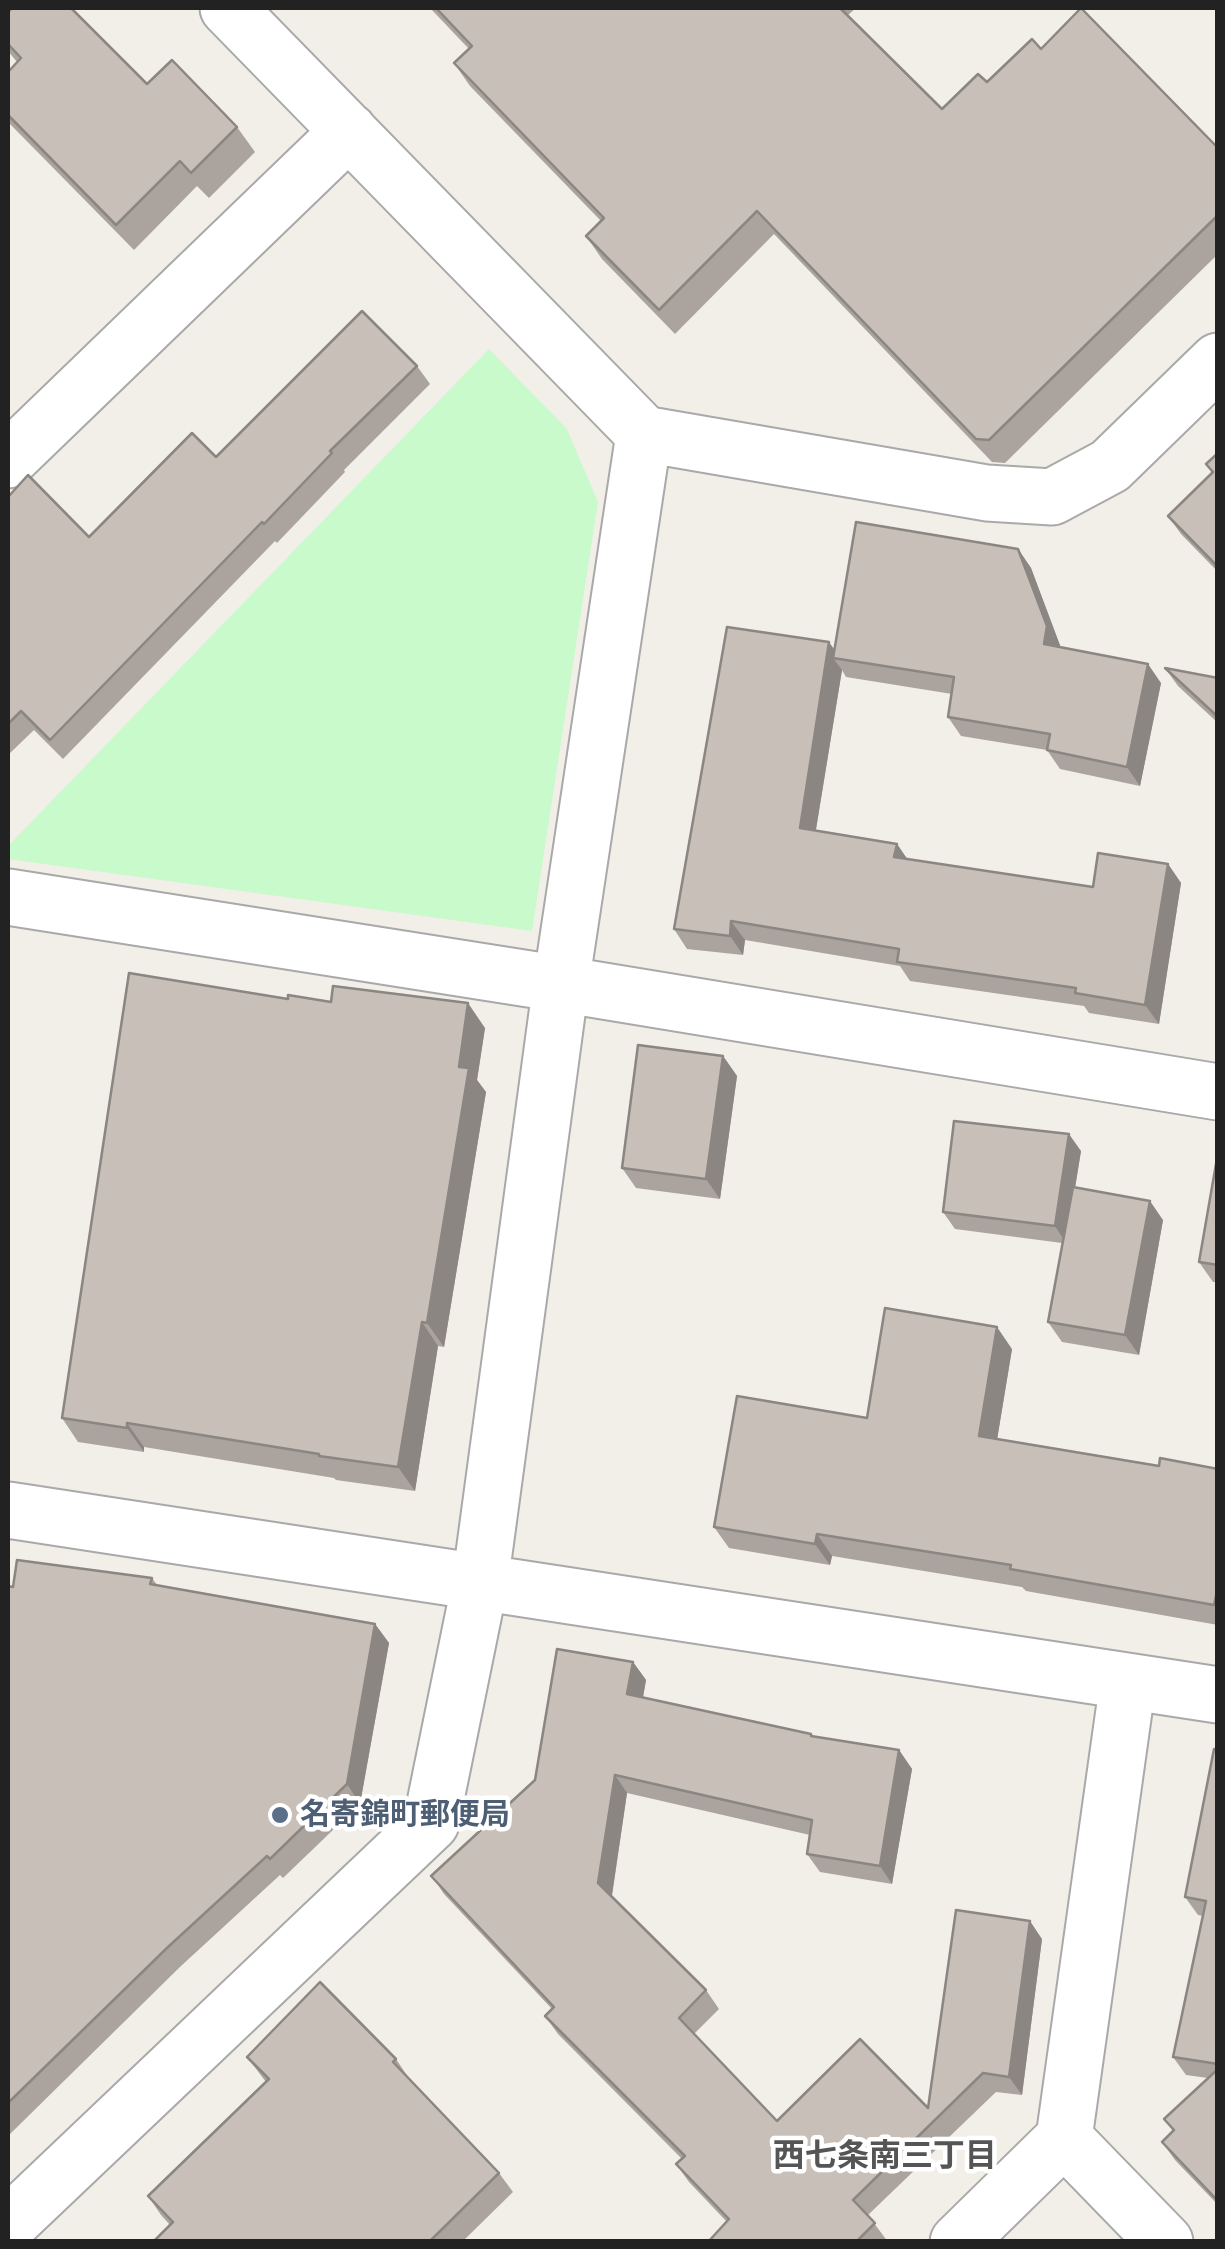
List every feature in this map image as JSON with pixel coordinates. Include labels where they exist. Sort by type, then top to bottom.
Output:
[{"type":"street","points":[[228,8],[644,434],[988,493],[1052,497],[1110,466],[1218,361]]},
{"type":"street","points":[[8,460],[348,131]]},
{"type":"street","points":[[8,2226],[431,1823],[480,1584],[562,984],[644,434]]},
{"type":"street","points":[[8,896],[1218,1092]]},
{"type":"street","points":[[8,1510],[1218,1695]]},
{"type":"street","points":[[958,2242],[1064,2138],[1128,1682]]},
{"type":"street","points":[[1064,2138],[1165,2242]]},
{"type":"green space","points":[[489,349],[567,429],[598,502],[532,931],[8,859],[8,846]]},
{"type":"building","points":[[12,8],[71,8],[147,84],[172,60],[237,127],[191,173],[180,161],[116,225],[8,115],[8,72],[21,58],[8,44],[8,12]]},
{"type":"building","points":[[436,8],[840,8],[942,109],[978,74],[987,82],[1032,39],[1041,49],[1081,8],[1218,148],[1218,215],[989,440],[976,439],[757,211],[659,310],[586,236],[604,218],[454,63],[472,46]]},
{"type":"building","points":[[362,311],[417,366],[50,740],[21,711],[8,724],[8,497],[28,475],[89,537],[192,433],[216,457]]},
{"type":"building","points":[[1218,453],[1218,567],[1168,516],[1213,472],[1206,464]]},
{"type":"building","points":[[856,522],[1018,549],[1047,626],[1044,644],[1148,664],[1127,767],[1047,750],[1050,734],[948,717],[954,677],[833,658]]},
{"type":"building","points":[[727,627],[829,642],[800,828],[897,844],[894,857],[1093,887],[1098,853],[1168,864],[1145,1005],[1075,993],[1076,988],[897,962],[899,949],[731,921],[730,936],[674,929]]},
{"type":"building","points":[[1165,668],[1218,678],[1218,717]]},
{"type":"building","points":[[129,973],[288,999],[288,995],[331,1002],[333,986],[468,1003],[459,1067],[469,1068],[427,1323],[422,1322],[398,1467],[127,1423],[127,1428],[62,1418]]},
{"type":"building","points":[[638,1045],[723,1056],[706,1179],[622,1168]]},
{"type":"building","points":[[954,1121],[1069,1134],[1055,1226],[943,1212]]},
{"type":"building","points":[[1218,1164],[1218,1265],[1199,1262]]},
{"type":"building","points":[[1073,1187],[1150,1201],[1125,1335],[1048,1322]]},
{"type":"building","points":[[885,1308],[997,1327],[979,1436],[1159,1466],[1160,1458],[1218,1469],[1218,1587],[1214,1605],[1010,1569],[1011,1565],[817,1534],[815,1544],[714,1527],[737,1396],[867,1418]]},
{"type":"building","points":[[17,1560],[152,1578],[150,1584],[375,1624],[347,1784],[270,1859],[267,1856],[168,1947],[8,2103],[8,1586],[13,1587]]},
{"type":"building","points":[[557,1649],[633,1662],[627,1694],[811,1736],[899,1750],[880,1866],[807,1854],[812,1820],[615,1775],[598,1883],[706,1990],[679,2018],[777,2121],[860,2039],[928,2108],[956,1910],[1030,1921],[1009,2077],[983,2073],[853,2200],[875,2223],[856,2242],[708,2242],[729,2219],[676,2164],[685,2156],[545,2016],[554,2007],[431,1876],[535,1780]]},
{"type":"building","points":[[1214,1749],[1218,1749],[1218,2064],[1173,2057],[1206,1901],[1185,1897]]},
{"type":"building","points":[[320,1982],[499,2173],[429,2242],[153,2242],[173,2222],[148,2196],[269,2079],[247,2057]]},
{"type":"building","points":[[1218,2069],[1218,2201],[1162,2142],[1174,2130],[1164,2119]]},
{"type":"place","name":"名寄錦町郵便局","points":[[280,1815]]},
{"type":"district","name":"西七条南三丁目","points":[[885,2157]]}]
